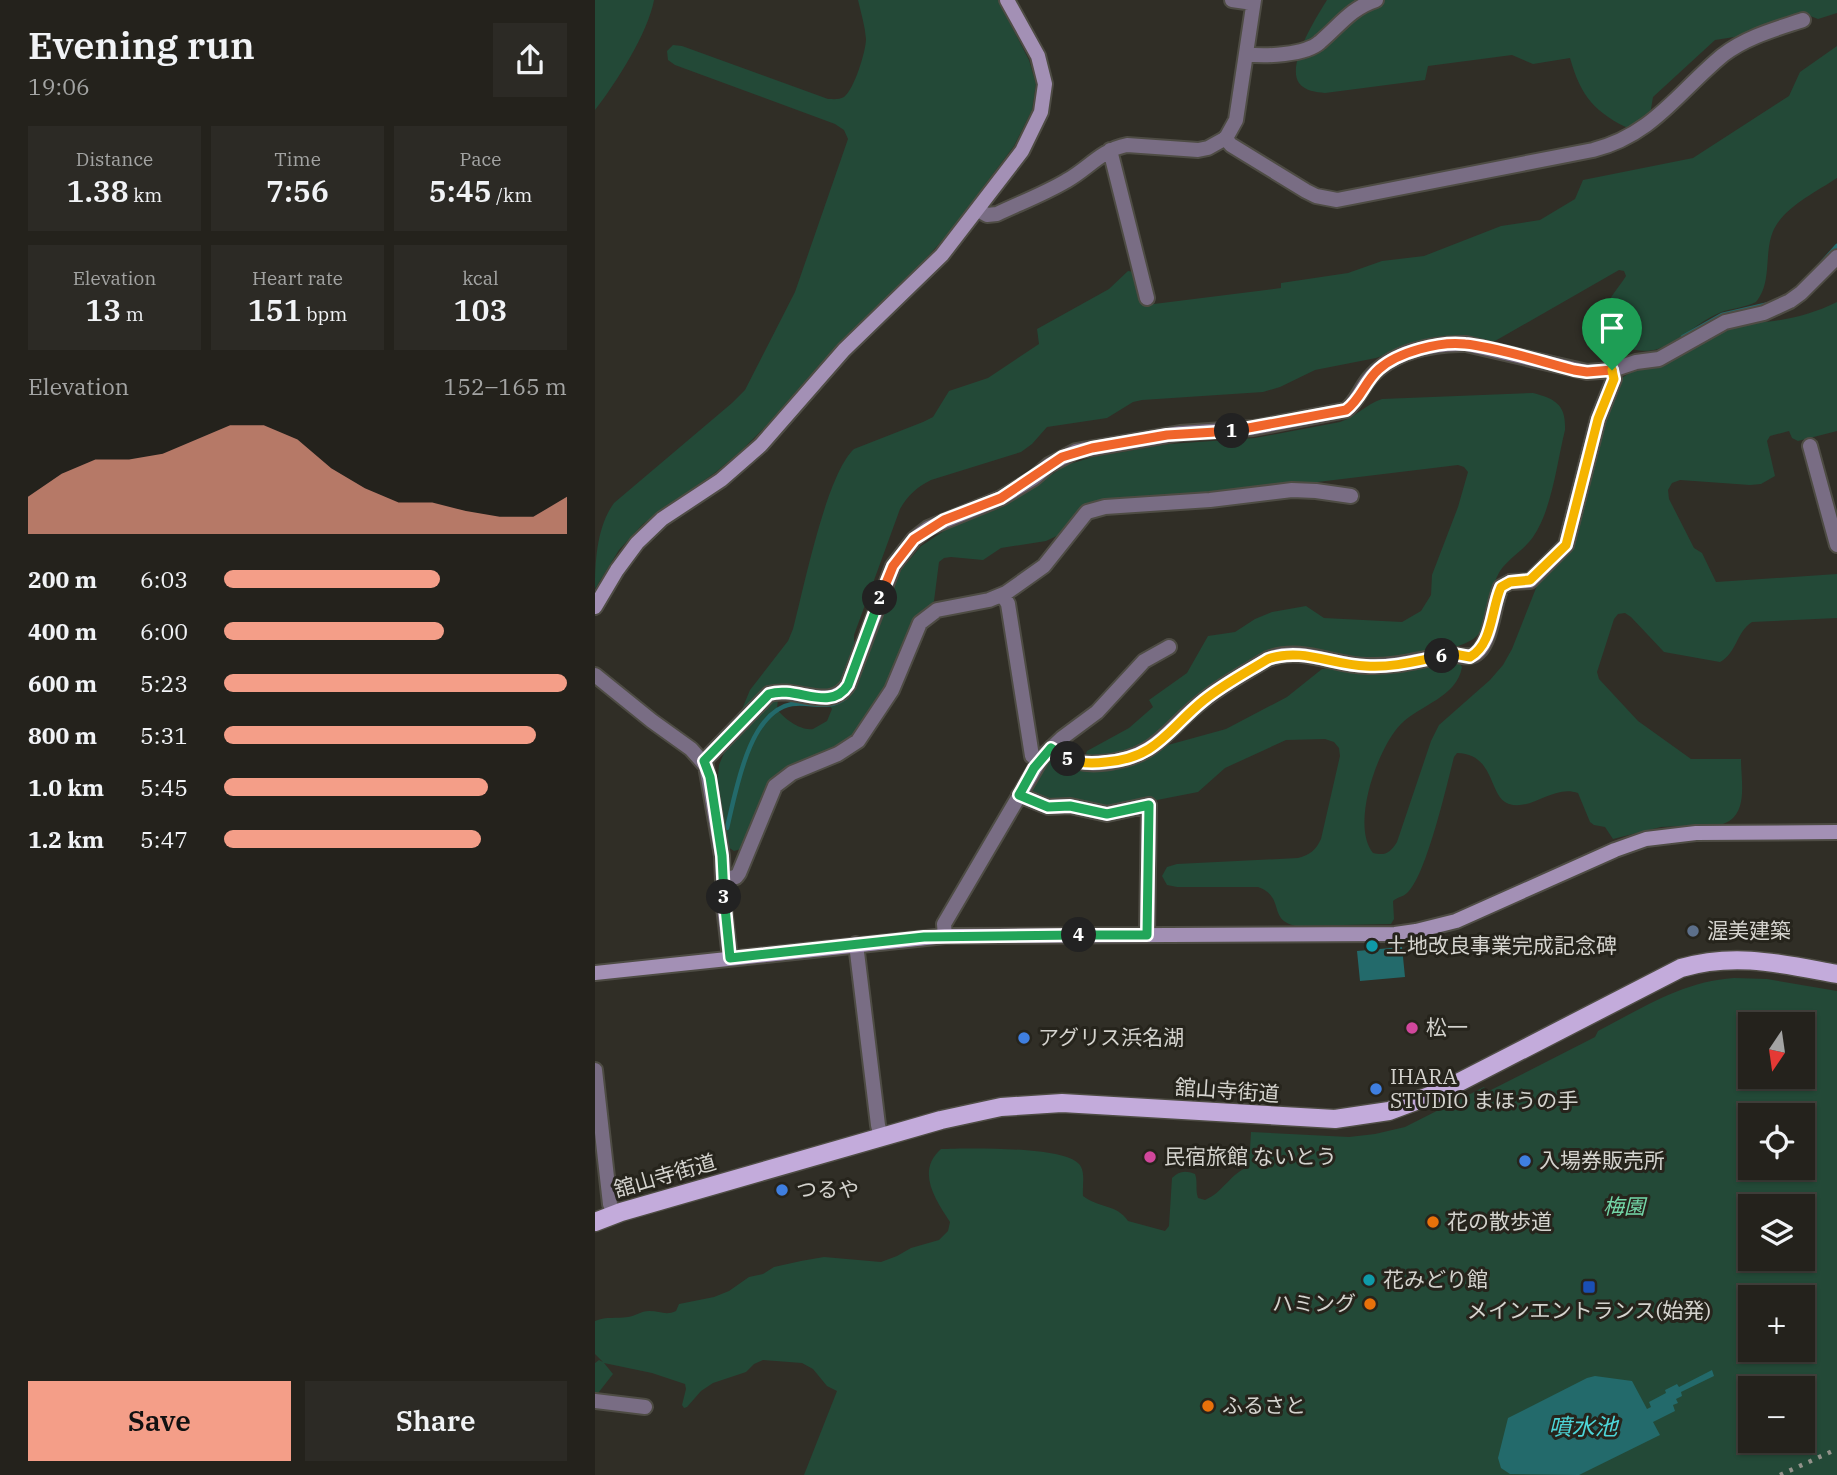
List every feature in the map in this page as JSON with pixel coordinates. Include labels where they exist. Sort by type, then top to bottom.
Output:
[{"type":"main road","name":"舘山寺街道","points":[[595,1222],[614,1214],[971,1112],[1042,1103],[1316,1119],[1371,1115],[1406,1106],[1440,1092],[1681,968],[1734,958],[1770,961],[1837,974]]},
{"type":"street","points":[[595,607],[637,542],[662,520],[721,480],[761,445],[844,350],[935,262],[978,210],[1029,139],[1045,98],[1044,77],[1038,56],[1007,0]]},
{"type":"street","points":[[978,210],[987,215],[997,215],[1069,180],[1110,150],[1127,145],[1198,150],[1209,148],[1225,138],[1236,120],[1253,1],[1232,0]]},
{"type":"street","points":[[1246,54],[1256,56],[1308,49],[1320,42],[1354,10],[1376,0]]},
{"type":"street","points":[[1225,138],[1231,145],[1315,196],[1337,200],[1593,150],[1610,146],[1643,129],[1735,46],[1803,20]]},
{"type":"street","points":[[1110,150],[1147,298]]},
{"type":"street","points":[[704,761],[769,694],[781,690],[825,699],[835,698],[843,693],[893,566],[908,545],[928,528],[983,506],[1018,488],[1062,457],[1092,448],[1167,435],[1238,430],[1346,410],[1353,405],[1371,377],[1388,362],[1410,352],[1449,344],[1474,345],[1587,372],[1612,370],[1636,362],[1659,359],[1725,322],[1777,308],[1801,293],[1837,257]]},
{"type":"street","points":[[1051,748],[1067,758],[1086,763],[1115,762],[1134,757],[1162,740],[1197,706],[1220,689],[1279,655],[1301,654],[1372,666],[1402,664],[1448,655],[1474,655],[1486,639],[1501,587],[1510,582],[1530,580],[1562,550],[1568,540],[1596,426],[1614,379],[1612,370]]},
{"type":"street","points":[[1810,446],[1837,545]]},
{"type":"street","points":[[723,878],[736,877],[739,873],[775,786],[792,773],[849,748],[865,732],[892,690],[915,633],[927,615],[936,610],[1003,595],[1044,566],[1081,519],[1095,508],[1292,491],[1351,496]]},
{"type":"street","points":[[1003,595],[1008,604],[1032,755],[1039,761]]},
{"type":"street","points":[[945,936],[944,924],[1039,761],[1051,748],[1097,712],[1144,661],[1169,646]]},
{"type":"street","points":[[595,675],[704,761],[710,777],[722,856],[730,958]]},
{"type":"street","points":[[1019,795],[1048,807],[1070,806],[1107,814],[1149,805],[1147,935]]},
{"type":"street","points":[[595,973],[945,936],[1374,934],[1416,931],[1475,913],[1615,850],[1646,839],[1696,833],[1837,832]]},
{"type":"street","points":[[856,944],[881,1137]]},
{"type":"street","points":[[595,1070],[610,1205],[614,1214]]},
{"type":"street","points":[[595,1401],[645,1408]]},
{"type":"green space","points":[[595,0],[654,0],[638,42],[595,110]]},
{"type":"green space","points":[[858,0],[998,0],[1029,60],[1036,84],[1032,110],[1014,146],[948,234],[922,263],[838,344],[742,450],[643,524],[619,550],[595,589],[601,533],[614,503],[745,390],[795,292],[848,139],[844,130],[835,124],[675,65],[668,60],[667,51],[673,45],[682,46],[828,99],[840,99],[852,87],[865,45],[865,29]]},
{"type":"green space","points":[[1327,0],[1837,0],[1837,13],[1818,19],[1805,14],[1747,35],[1715,40],[1653,97],[1650,115],[1632,130],[1608,117],[1591,102],[1579,83],[1570,58],[1533,64],[1512,55],[1428,66],[1425,80],[1325,93],[1314,92],[1299,83],[1296,65],[1304,41]]},
{"type":"green space","points":[[1837,46],[1837,178],[1802,200],[1779,221],[1771,238],[1764,285],[1756,302],[1719,313],[1658,349],[1649,351],[1629,348],[1612,339],[1603,324],[1608,304],[1626,276],[1624,271],[1619,270],[1495,341],[1408,347],[1376,358],[1315,370],[1263,392],[1142,400],[1133,402],[1107,418],[1047,427],[1021,452],[931,480],[910,496],[900,509],[854,635],[858,647],[869,647],[873,643],[901,570],[921,546],[947,529],[1005,506],[1066,465],[1093,457],[1169,444],[1255,438],[1340,422],[1382,399],[1533,393],[1558,404],[1564,415],[1565,430],[1553,485],[1540,526],[1500,571],[1484,625],[1473,639],[1430,654],[1381,660],[1357,659],[1292,648],[1266,653],[1158,735],[1132,751],[1085,756],[1087,751],[1129,728],[1153,707],[1149,700],[1187,673],[1208,636],[1235,632],[1272,612],[1306,606],[1324,618],[1402,622],[1421,611],[1431,595],[1432,575],[1458,507],[1468,472],[1458,465],[1210,495],[1104,501],[1061,534],[1046,541],[1001,548],[983,560],[951,557],[939,562],[934,601],[916,620],[892,676],[861,729],[846,744],[790,769],[741,849],[734,851],[728,847],[717,787],[719,765],[750,690],[788,641],[825,507],[834,482],[854,449],[933,417],[949,391],[988,378],[1039,344],[1037,329],[1109,289],[1128,271],[1135,272],[1146,302],[1154,304],[1281,288],[1281,283],[1348,273],[1382,261],[1424,256],[1501,226],[1540,220],[1575,199],[1583,180],[1693,158],[1789,96],[1800,72]],"holes":[[[792,696],[830,706],[832,709],[827,721],[813,729],[793,724],[777,709],[778,699]]]},
{"type":"green space","points":[[1837,302],[1837,431],[1798,441],[1792,438],[1789,431],[1770,436],[1767,441],[1775,476],[1761,484],[1680,480],[1672,483],[1668,490],[1669,499],[1694,548],[1702,553],[1716,582],[1837,574],[1837,618],[1752,622],[1726,658],[1720,662],[1664,652],[1631,617],[1625,613],[1618,614],[1597,672],[1599,679],[1638,721],[1691,759],[1741,759],[1742,797],[1737,813],[1731,820],[1723,824],[1661,827],[1613,839],[1605,827],[1590,822],[1578,793],[1560,792],[1526,804],[1509,804],[1502,800],[1479,760],[1457,753],[1421,869],[1407,893],[1393,901],[1394,919],[1391,924],[1296,926],[1282,919],[1272,896],[1258,887],[1177,887],[1167,885],[1162,876],[1167,867],[1177,864],[1298,858],[1312,852],[1321,839],[1340,756],[1339,748],[1334,742],[1325,739],[1286,740],[1225,768],[1198,792],[1111,809],[1053,803],[1033,795],[1033,785],[1050,760],[1116,768],[1136,763],[1168,745],[1226,729],[1287,697],[1322,669],[1458,661],[1462,667],[1453,686],[1401,724],[1392,735],[1376,768],[1364,824],[1373,853],[1387,853],[1397,842],[1431,741],[1439,725],[1503,665],[1538,583],[1571,548],[1604,421],[1619,381],[1632,372],[1668,359],[1726,328],[1741,323],[1790,318]]},
{"type":"green space","name":"梅園","points":[[1734,978],[1767,979],[1837,991],[1837,1475],[804,1475],[837,1391],[827,1386],[813,1369],[802,1363],[763,1360],[746,1372],[713,1383],[684,1408],[682,1405],[685,1384],[652,1373],[604,1363],[613,1374],[595,1397],[595,1363],[599,1360],[603,1362],[595,1354],[595,1321],[628,1317],[646,1311],[676,1311],[679,1304],[714,1297],[729,1291],[749,1277],[763,1274],[774,1267],[824,1257],[881,1262],[911,1248],[939,1240],[948,1231],[950,1222],[934,1195],[929,1176],[930,1166],[941,1149],[1014,1149],[1070,1158],[1079,1164],[1082,1171],[1083,1196],[1113,1209],[1128,1221],[1165,1231],[1169,1226],[1172,1178],[1182,1172],[1195,1174],[1198,1198],[1205,1200],[1212,1196],[1237,1173],[1249,1167],[1251,1132],[1349,1137],[1405,1127],[1484,1087],[1487,1092],[1595,1037],[1598,1031],[1647,1005],[1698,984]]},
{"type":"water","points":[[1402,947],[1405,977],[1360,981],[1357,951]]},
{"type":"water","name":"噴水池","points":[[1712,1370],[1714,1376],[1681,1392],[1682,1396],[1676,1399],[1678,1403],[1673,1405],[1675,1411],[1653,1422],[1660,1435],[1579,1475],[1510,1474],[1501,1468],[1498,1458],[1508,1418],[1587,1378],[1595,1376],[1632,1381],[1647,1409],[1651,1407],[1649,1402],[1666,1393],[1665,1390],[1677,1384],[1679,1387]]},
{"type":"waterway","points":[[1820,265],[1837,246]]},
{"type":"waterway","points":[[1683,337],[1722,315],[1769,304]]},
{"type":"waterway","points":[[727,828],[746,756],[754,737],[765,722],[777,710],[792,704],[826,705],[845,698]]},
{"type":"railway","points":[[1780,1475],[1837,1449]]},
{"type":"place","name":"渥美建築","points":[[1693,931]]},
{"type":"place","name":"土地改良事業完成記念碑","points":[[1372,946]]},
{"type":"place","name":"松一","points":[[1412,1028]]},
{"type":"place","name":"アグリス浜名湖","points":[[1024,1038]]},
{"type":"place","name":"IHARA STUDIO まほうの手","points":[[1376,1089]]},
{"type":"place","name":"民宿旅館 ないとう","points":[[1150,1157]]},
{"type":"place","name":"入場券販売所","points":[[1525,1161]]},
{"type":"place","name":"つるや","points":[[782,1190]]},
{"type":"place","name":"花の散歩道","points":[[1433,1222]]},
{"type":"place","name":"花みどり館","points":[[1369,1280]]},
{"type":"place","name":"メインエントランス(始発)","points":[[1589,1287]]},
{"type":"place","name":"ハミング","points":[[1370,1304]]},
{"type":"place","name":"ふるさと","points":[[1208,1406]]},
{"type":"route","points":[[1449,344],[1466,344],[1574,370],[1612,370],[1614,379],[1596,426],[1568,540],[1562,550],[1543,565],[1533,578],[1505,583],[1501,587],[1486,639],[1474,655],[1470,657],[1454,654],[1402,664],[1364,666],[1301,654],[1279,655],[1268,659],[1204,699],[1162,740],[1134,757],[1115,762],[1076,762],[1051,748],[1042,757],[1019,795],[1025,799],[1053,808],[1070,806],[1107,814],[1149,805],[1147,935],[924,937],[730,958],[722,856],[710,777],[704,761],[769,694],[781,690],[793,691],[825,699],[835,698],[843,693],[893,566],[914,539],[928,528],[1001,498],[1034,478],[1049,465],[1076,451],[1180,433],[1253,428],[1346,410],[1353,405],[1379,369],[1410,352],[1449,344]]}]
